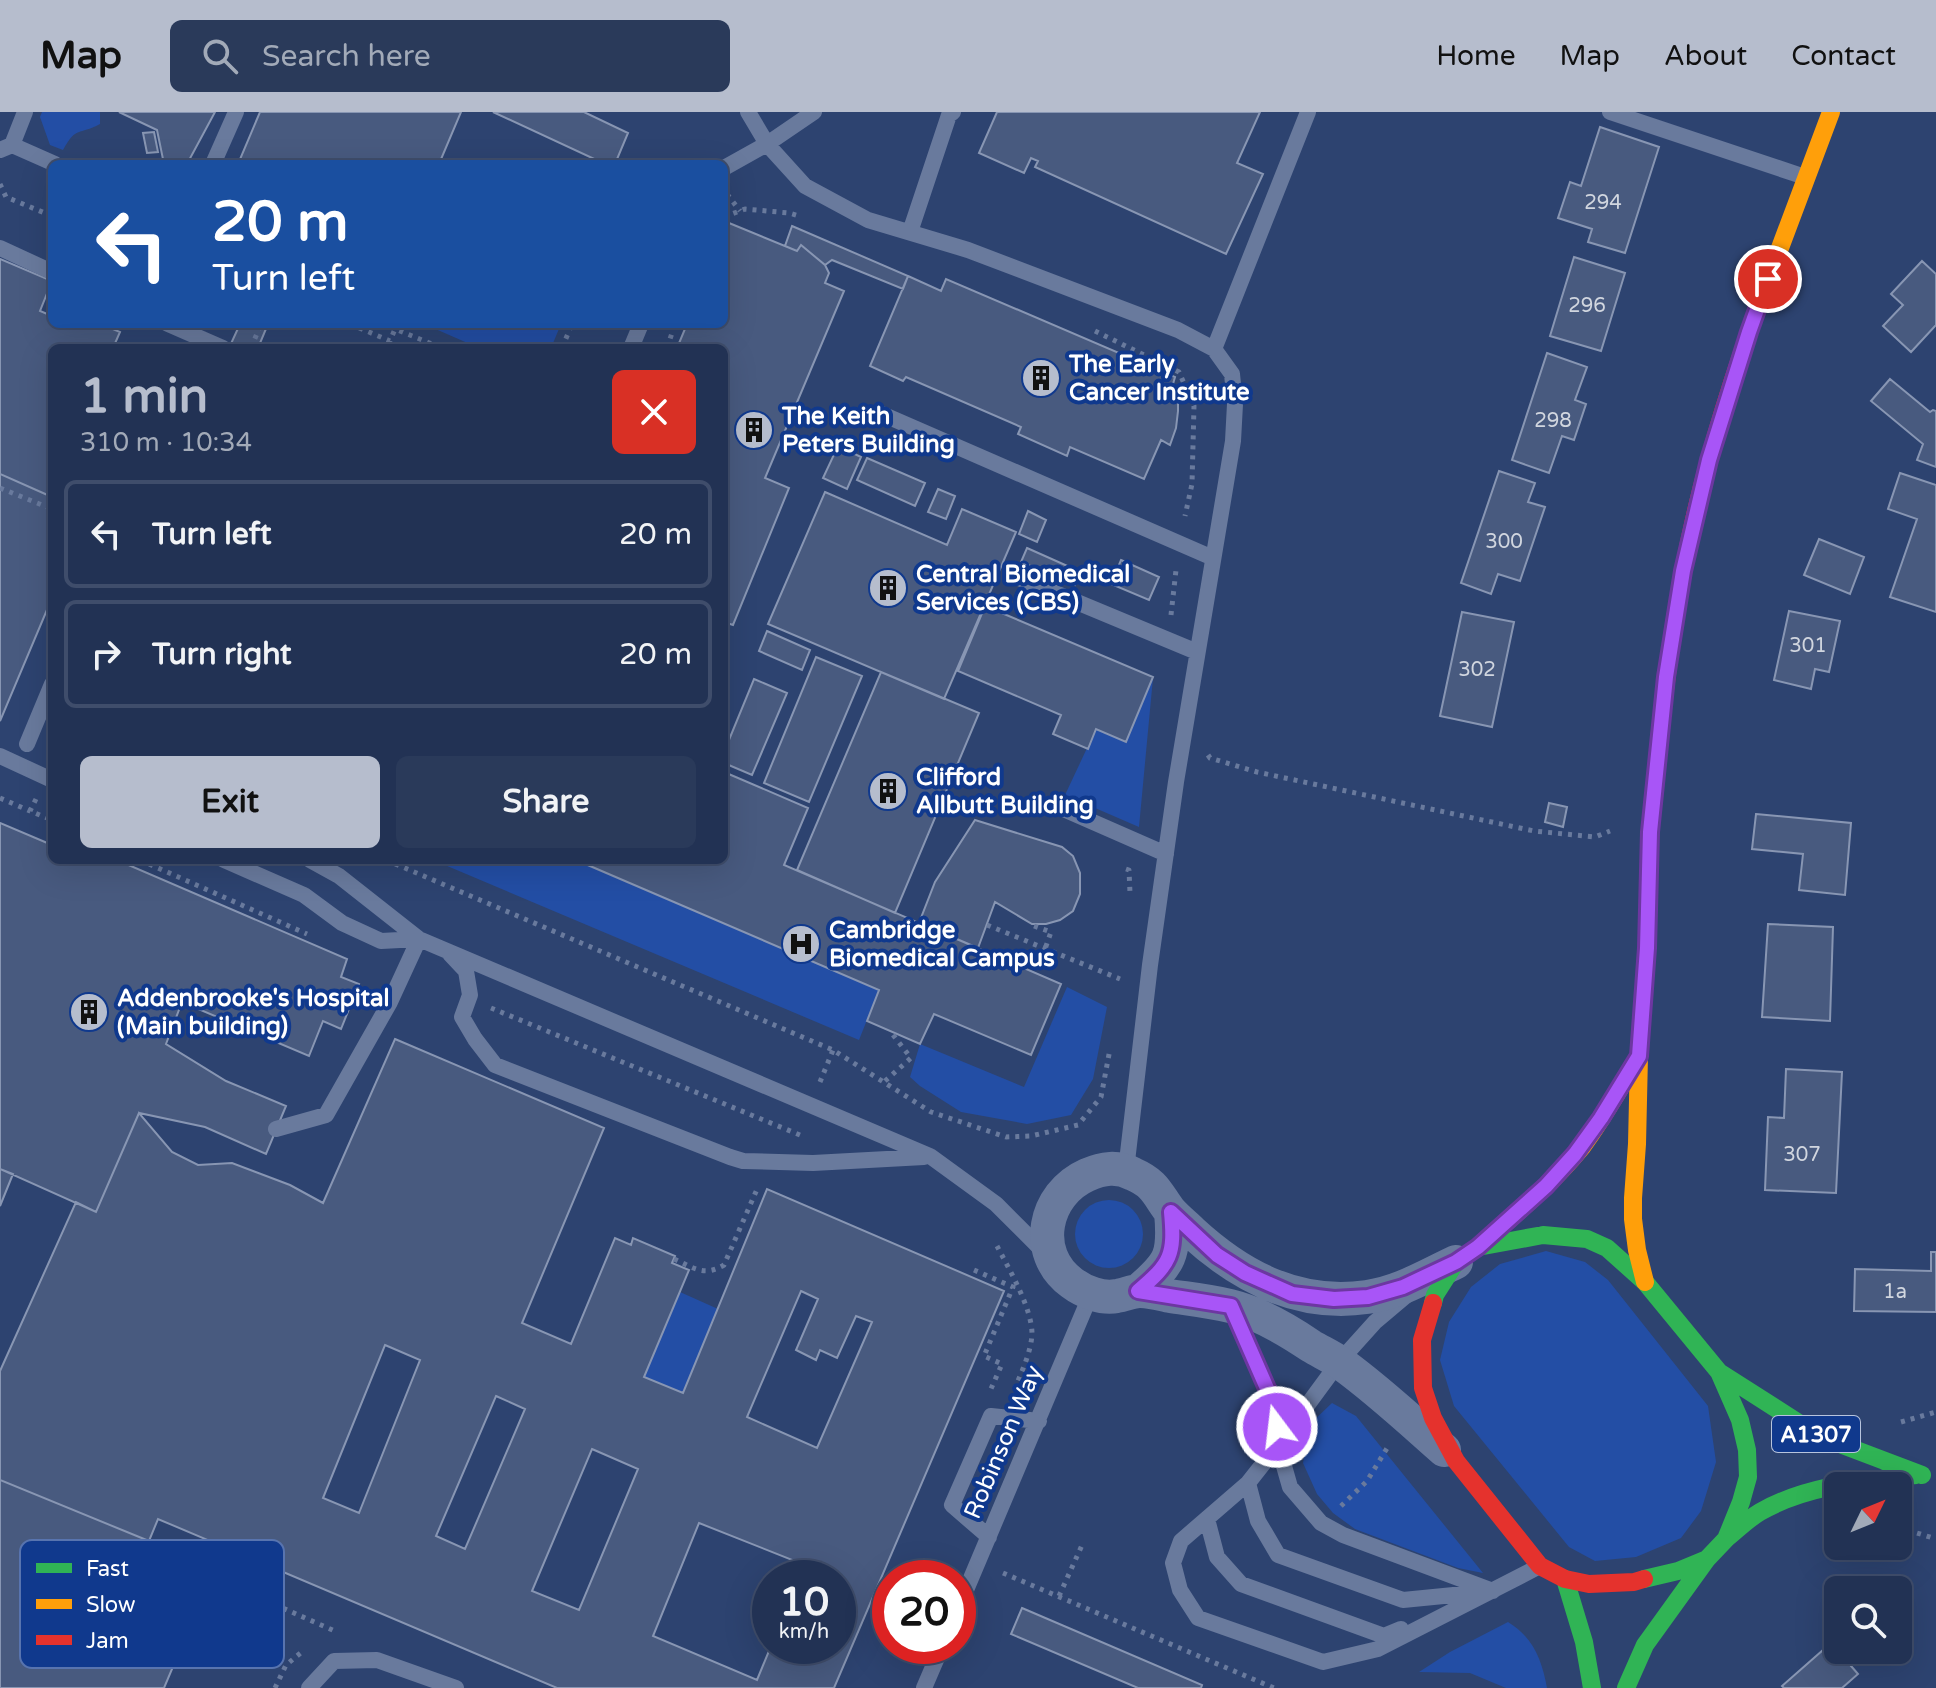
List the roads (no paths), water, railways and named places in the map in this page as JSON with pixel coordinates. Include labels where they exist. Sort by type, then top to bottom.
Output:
[{"type":"main road","points":[[1645,1282],[1633,1219],[1650,832],[1666,677],[1683,571],[1709,460],[1749,332],[1831,112]]},
{"type":"main road","points":[[1639,1056],[1575,1154],[1546,1186],[1467,1254],[1435,1295],[1422,1340],[1423,1388],[1433,1418],[1456,1461],[1540,1566],[1565,1579],[1589,1584],[1650,1580],[1707,1559]]},
{"type":"main road","points":[[1467,1254],[1509,1240],[1543,1235],[1587,1239],[1607,1248],[1645,1282],[1719,1372],[1740,1420],[1747,1450],[1748,1477],[1726,1539],[1707,1559],[1645,1645],[1626,1688]]},
{"type":"main road","name":"A1307","points":[[1719,1372],[1819,1436],[1929,1474]]},
{"type":"main road","name":"A1307","points":[[1726,1539],[1758,1513],[1803,1492],[1862,1481],[1929,1474]]},
{"type":"main road","points":[[1565,1579],[1584,1642],[1592,1688]]},
{"type":"street","points":[[1456,1461],[1339,1362],[1264,1318],[1231,1306],[1138,1291],[1114,1297],[1091,1294],[1070,1283],[1053,1262],[1047,1235],[1049,1216],[1057,1198],[1074,1181],[1111,1168],[1142,1177],[1157,1190],[1171,1212],[1217,1255],[1245,1273],[1292,1294],[1334,1299],[1368,1297],[1403,1287],[1467,1254]]},
{"type":"street","points":[[1138,1291],[1162,1271],[1174,1243],[1171,1212]]},
{"type":"lane","points":[[25,112],[6,147],[48,162]]},
{"type":"lane","points":[[215,160],[236,112]]},
{"type":"lane","points":[[748,112],[767,144],[805,186],[868,220],[968,250],[1178,330],[1214,349],[1232,374],[1235,404],[1233,441],[1166,854],[1126,1170]]},
{"type":"lane","points":[[728,166],[814,112]]},
{"type":"lane","points":[[910,232],[949,115],[953,112]]},
{"type":"lane","points":[[1214,349],[1308,112]]},
{"type":"lane","points":[[1610,112],[1805,177]]},
{"type":"lane","points":[[0,248],[48,270]]},
{"type":"lane","points":[[174,328],[196,343]]},
{"type":"lane","points":[[882,414],[1213,558]]},
{"type":"lane","points":[[1019,578],[1197,652]]},
{"type":"lane","points":[[27,744],[48,694]]},
{"type":"lane","points":[[0,756],[48,778]]},
{"type":"lane","points":[[1061,808],[1166,854]]},
{"type":"lane","points":[[233,864],[304,895],[342,923],[381,941],[419,939]]},
{"type":"lane","points":[[317,864],[339,876],[419,939],[930,1156],[996,1204],[1053,1262]]},
{"type":"lane","points":[[276,1129],[326,1115],[390,1002],[419,939]]},
{"type":"lane","points":[[444,948],[466,971],[470,995],[462,1017],[495,1065],[743,1161],[813,1163],[930,1156]]},
{"type":"lane","points":[[1467,1254],[1409,1293],[1375,1322],[1339,1362],[1248,1483],[1181,1541],[1173,1563],[1180,1590],[1198,1618],[1323,1662],[1378,1649],[1540,1566]]},
{"type":"lane","name":"Robinson Way","points":[[976,1565],[1091,1294]]},
{"type":"lane","points":[[1231,1306],[1276,1409],[1278,1445],[1290,1487],[1321,1523],[1343,1535],[1493,1591]]},
{"type":"lane","points":[[989,1537],[952,1505],[991,1416],[1039,1421]]},
{"type":"lane","points":[[1248,1483],[1258,1521],[1278,1555],[1403,1600],[1493,1591]]},
{"type":"lane","points":[[1207,1519],[1217,1557],[1241,1584],[1384,1636],[1493,1591]]},
{"type":"lane","points":[[309,1688],[334,1661],[377,1660],[456,1688]]},
{"type":"lane","points":[[924,1688],[934,1664]]},
{"type":"place","name":"The Early Cancer Institute","points":[[1041,378]]},
{"type":"place","name":"The Keith Peters Building","points":[[754,430]]},
{"type":"place","name":"Central Biomedical Services (CBS)","points":[[888,588]]},
{"type":"place","name":"Clifford Allbutt Building","points":[[888,791]]},
{"type":"place","name":"Cambridge Biomedical Campus","points":[[801,944]]},
{"type":"place","name":"Addenbrooke's Hospital (Main building)","points":[[89,1012]]}]
